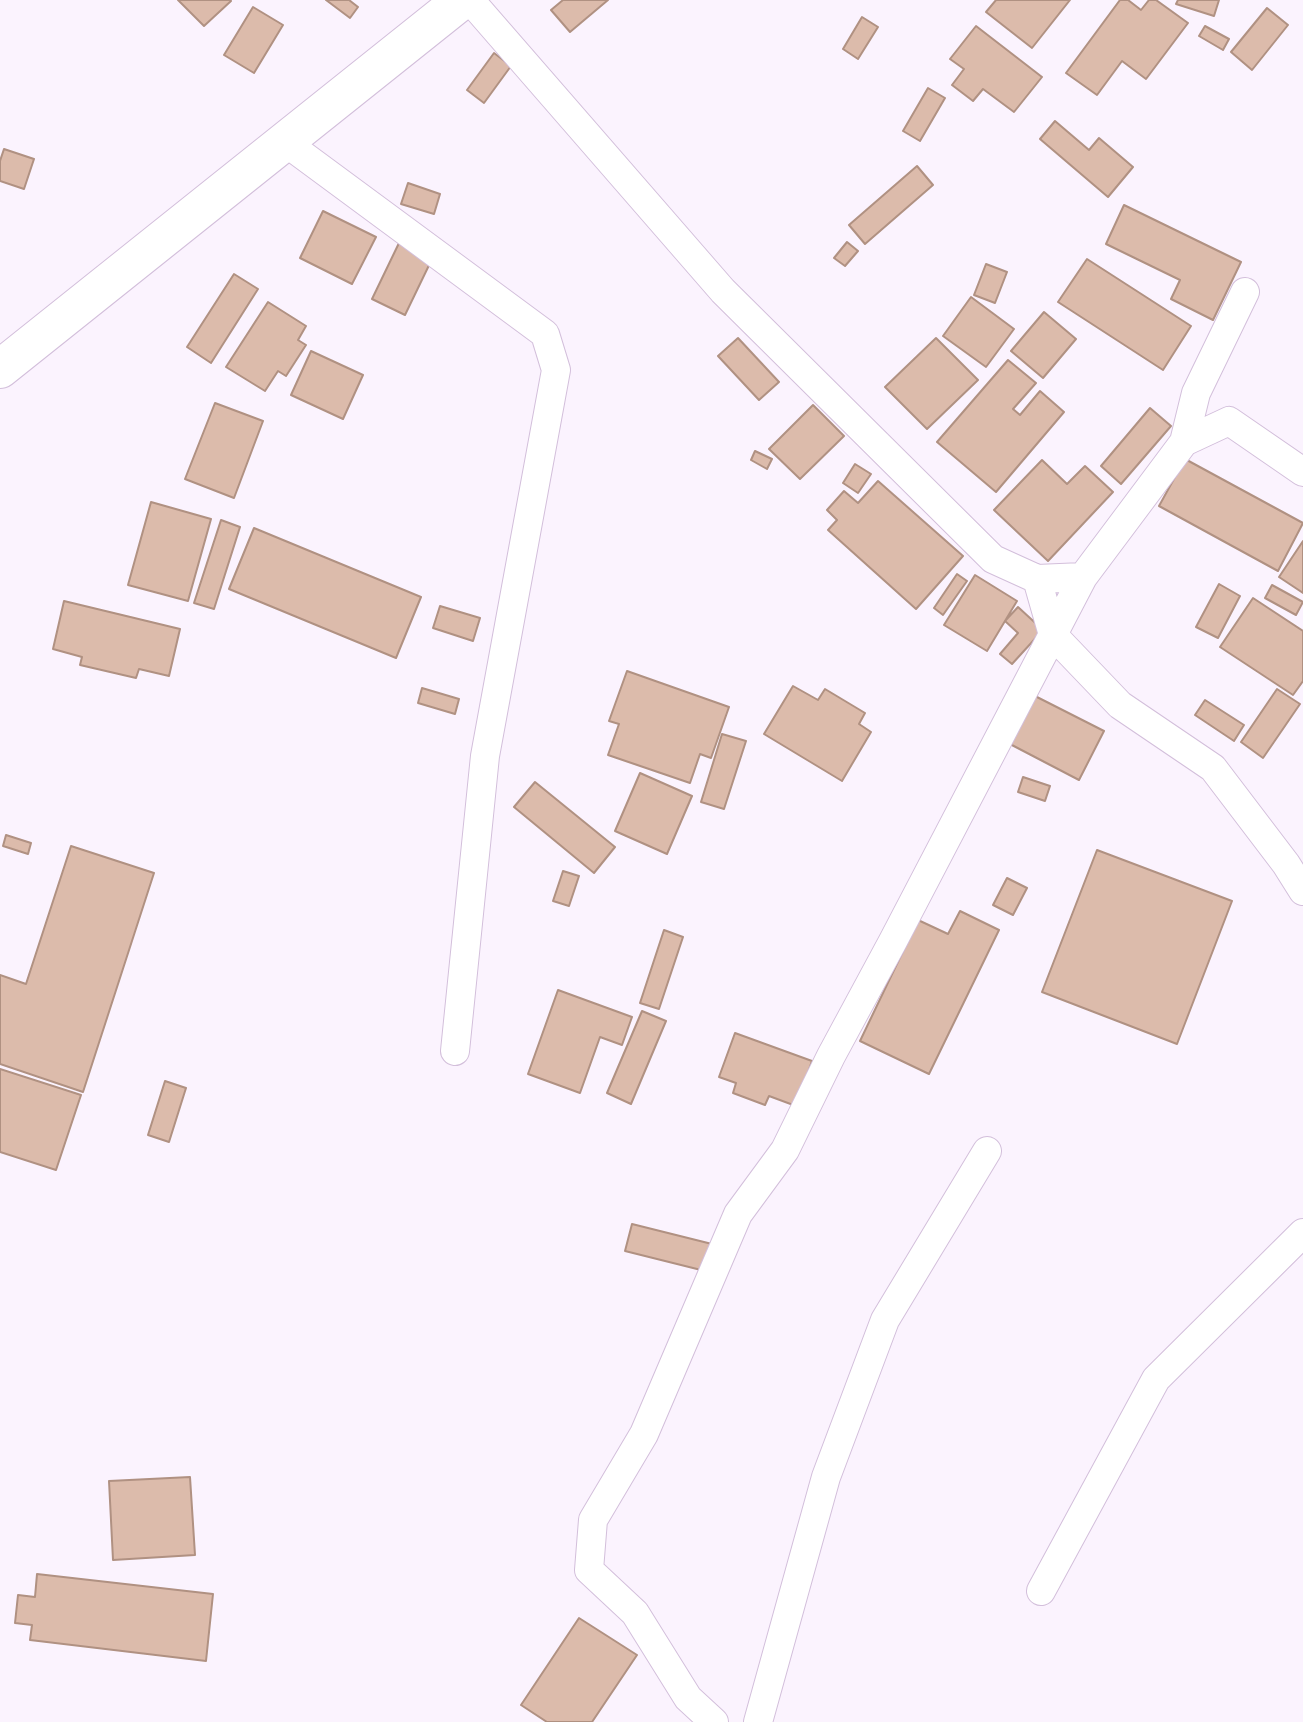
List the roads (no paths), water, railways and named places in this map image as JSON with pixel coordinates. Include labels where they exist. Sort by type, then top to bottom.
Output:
[{"type":"main road","points":[[0,369],[462,0]]},
{"type":"street","points":[[470,0],[723,291],[993,559],[1037,579],[1083,577]]},
{"type":"street","points":[[285,142],[545,334],[556,370],[485,756],[455,1051]]},
{"type":"street","points":[[714,1722],[688,1698],[635,1613],[589,1570],[593,1520],[644,1434],[738,1214],[785,1150],[831,1056],[1083,577],[1184,442],[1196,393],[1245,292]]},
{"type":"street","points":[[1184,442],[1229,422],[1303,472]]},
{"type":"street","points":[[1037,579],[1053,635],[1120,705],[1213,768],[1286,864],[1303,891]]},
{"type":"street","points":[[758,1722],[825,1477],[885,1320],[987,1151]]},
{"type":"street","points":[[1041,1591],[1156,1379],[1303,1233]]}]
